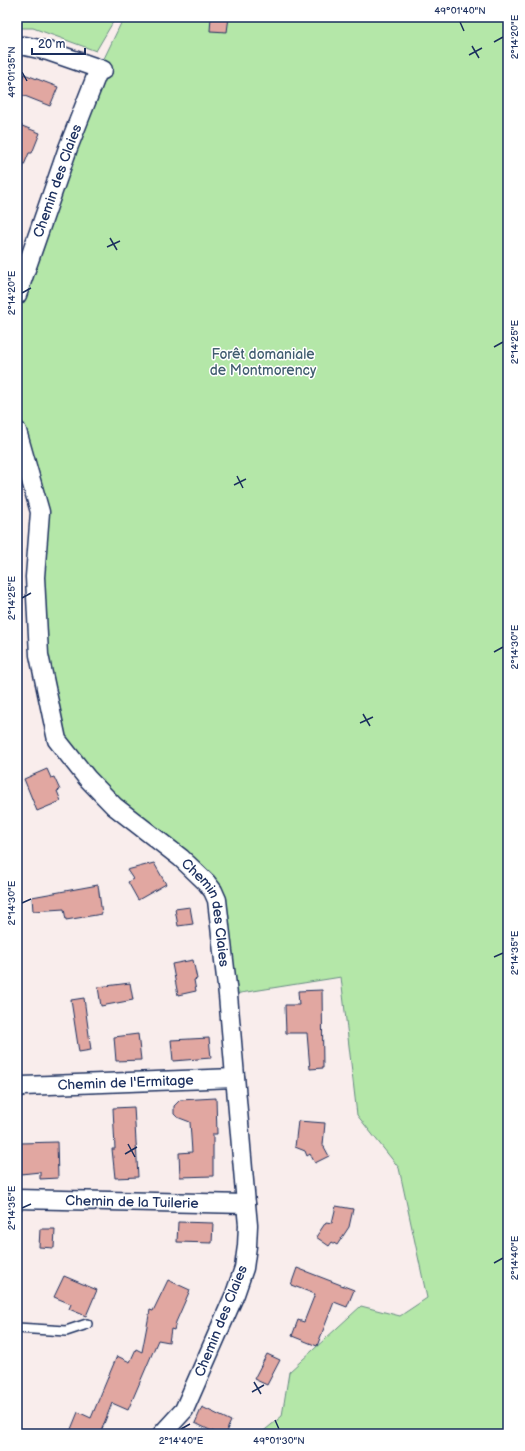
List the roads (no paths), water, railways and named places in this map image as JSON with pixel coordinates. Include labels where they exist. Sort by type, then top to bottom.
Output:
[{"type":"street","name":"Chemin des Claies","points":[[17,46],[25,46],[48,51],[101,70],[68,148],[17,295]]},
{"type":"street","name":"Chemin des Claies","points":[[17,431],[40,512],[35,577],[39,655],[57,740],[87,778],[114,806],[180,858],[204,880],[213,891],[217,900],[228,995],[248,1225],[247,1246],[244,1268],[235,1294],[184,1410],[162,1434]]},
{"type":"street","name":"Chemin de l'Ermitage","points":[[17,1088],[23,1086],[235,1078]]},
{"type":"street","name":"Chemin de la Tuilerie","points":[[17,1199],[246,1204]]},
{"type":"lane","points":[[17,1328],[66,1331],[87,1324]]},
{"type":"park label","name":"Forêt domaniale de Montmorency","points":[[263,362]]}]
